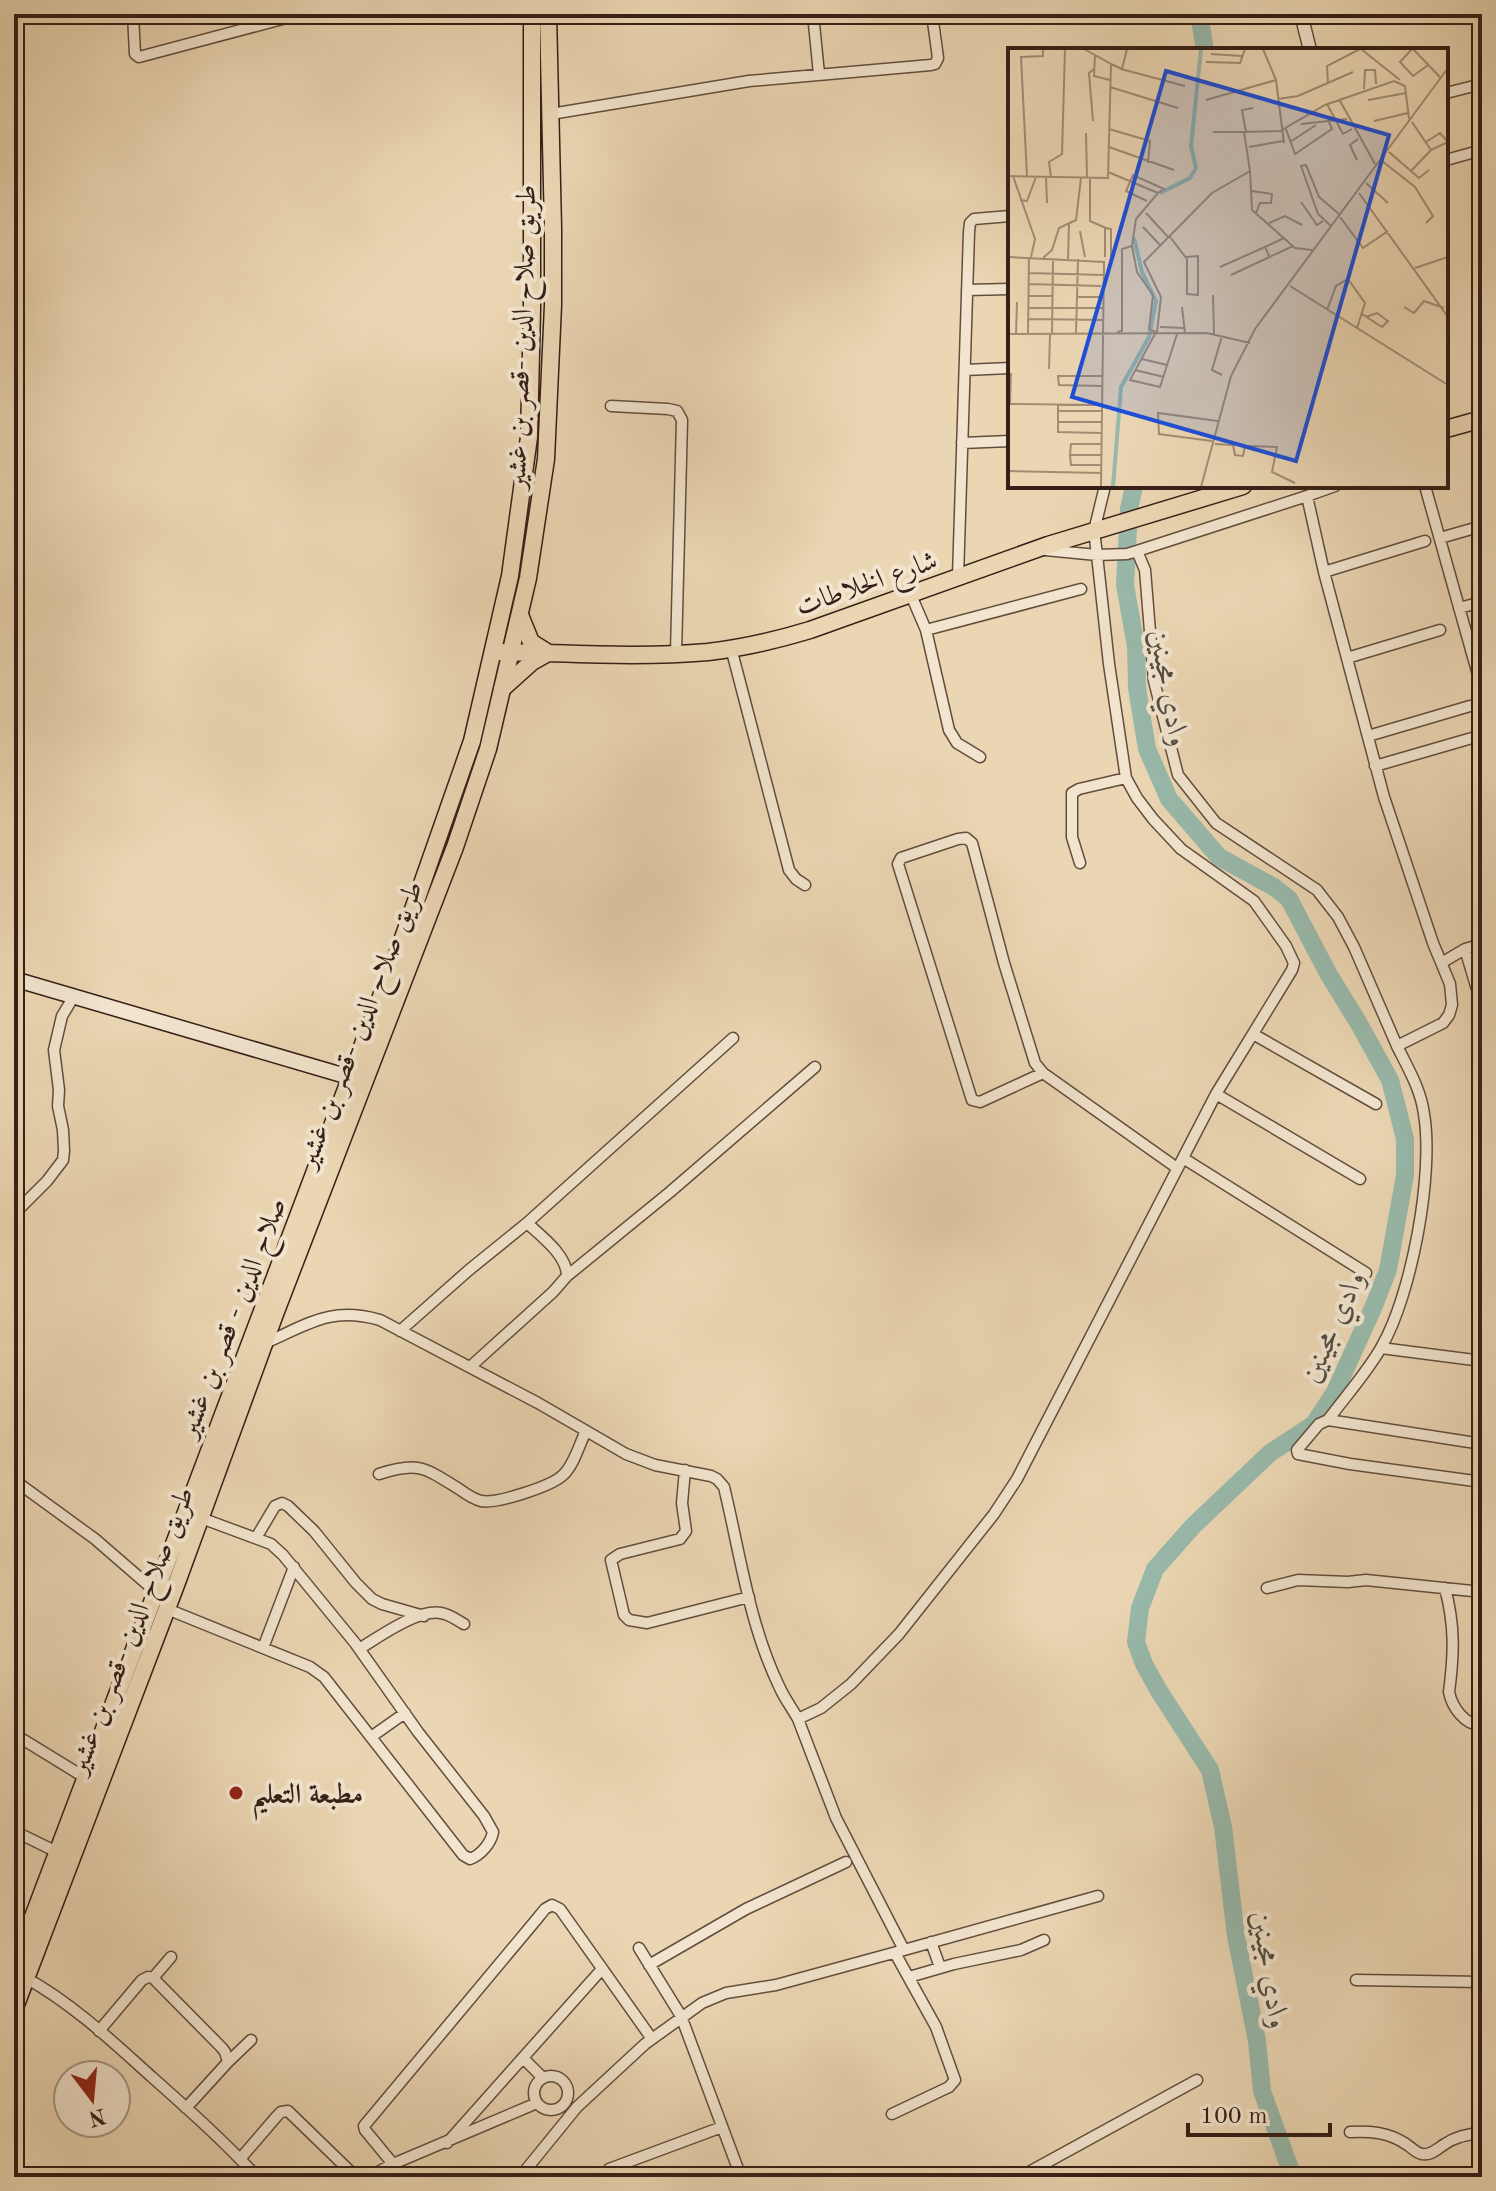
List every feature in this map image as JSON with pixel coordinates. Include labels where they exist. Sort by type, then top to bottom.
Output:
[{"type":"main road","name":"صلاح الدين - قصر بن غشير","points":[[20,1973],[84,1777],[402,941],[472,741],[510,576],[529,437],[540,40],[532,14]]},
{"type":"main road","name":"طريق صلاح الدين -قصر بن غشير","points":[[14,2010],[20,1973],[167,1609],[455,847],[488,749],[520,615],[539,514],[548,431],[553,290],[551,114],[540,40],[548,14]]},
{"type":"main road","points":[[1448,428],[1482,419]]},
{"type":"main road","name":"شارع الخلاطات","points":[[494,652],[676,653],[731,648],[788,637],[1037,549],[1236,488]]},
{"type":"main road","points":[[520,615],[531,642],[548,653]]},
{"type":"main road","points":[[502,689],[532,662],[548,653]]},
{"type":"main road","points":[[472,741],[488,749]]},
{"type":"main road","points":[[14,979],[349,1077]]},
{"type":"street","points":[[133,14],[133,48],[139,57],[301,14]]},
{"type":"street","points":[[813,14],[819,74]]},
{"type":"street","points":[[551,114],[749,81],[935,64],[938,58],[932,14]]},
{"type":"street","points":[[1301,14],[1310,48]]},
{"type":"street","points":[[1448,92],[1482,84]]},
{"type":"street","points":[[1448,159],[1482,150]]},
{"type":"street","points":[[958,577],[970,223],[981,217],[1008,216]]},
{"type":"street","points":[[967,290],[1008,289]]},
{"type":"street","points":[[965,370],[1008,368]]},
{"type":"street","points":[[611,406],[668,409],[677,411],[682,420],[676,653]]},
{"type":"street","points":[[962,443],[1008,441]]},
{"type":"street","points":[[798,1719],[821,1708],[899,1634],[994,1514],[1024,1466],[1216,1094],[1294,963],[1254,901],[1181,849],[1153,819],[1126,778],[1094,531],[1105,488]]},
{"type":"street","points":[[1037,549],[1097,555],[1127,554],[1329,488]]},
{"type":"street","points":[[1426,488],[1482,689]]},
{"type":"street","points":[[1307,496],[1375,766],[1433,943],[1443,962],[1452,997],[1449,1015],[1443,1023],[1397,1046]]},
{"type":"street","points":[[1440,538],[1482,526]]},
{"type":"street","points":[[1324,572],[1425,541]]},
{"type":"street","points":[[1137,551],[1145,570],[1154,681],[1178,775],[1216,823],[1317,890],[1338,917],[1419,1093],[1424,1113],[1426,1160],[1420,1220],[1403,1298],[1381,1348],[1328,1420],[1319,1424],[1297,1450],[1298,1454],[1482,1482]]},
{"type":"street","points":[[926,630],[1081,589]]},
{"type":"street","points":[[911,595],[926,630],[949,730],[957,743],[980,757]]},
{"type":"street","points":[[1459,608],[1482,602]]},
{"type":"street","points":[[1347,658],[1440,630]]},
{"type":"street","points":[[731,648],[789,870],[805,885]]},
{"type":"street","points":[[1368,736],[1470,706]]},
{"type":"street","points":[[1375,766],[1472,738]]},
{"type":"street","points":[[1080,863],[1072,837],[1072,793],[1126,778]]},
{"type":"street","points":[[1043,1073],[980,1102],[972,1100],[898,864],[901,858],[958,839],[966,838],[972,843],[1033,1059],[1043,1073],[1180,1163],[1366,1273]]},
{"type":"street","points":[[1443,962],[1465,949],[1482,944]]},
{"type":"street","points":[[1465,949],[1482,1006]]},
{"type":"street","points":[[14,1214],[63,1160],[63,1130],[54,1050],[62,1016],[74,996]]},
{"type":"street","points":[[1253,1034],[1376,1104]]},
{"type":"street","points":[[400,1331],[527,1223],[733,1038]]},
{"type":"street","points":[[470,1367],[567,1276],[815,1067]]},
{"type":"street","points":[[1216,1094],[1360,1179]]},
{"type":"street","points":[[527,1223],[553,1248],[567,1269],[567,1276]]},
{"type":"street","points":[[265,1343],[325,1316],[353,1314],[380,1320],[538,1403],[626,1454],[655,1465],[711,1476],[724,1487],[749,1597],[773,1672],[798,1719],[836,1818],[909,1977],[936,2027],[955,2080],[949,2087],[892,2114]]},
{"type":"street","points":[[1381,1348],[1482,1361]]},
{"type":"street","points":[[1328,1420],[1482,1444]]},
{"type":"street","points":[[379,1474],[408,1466],[419,1467],[471,1497],[482,1501],[502,1500],[565,1474],[586,1431]]},
{"type":"street","points":[[685,1470],[682,1503],[686,1531],[680,1539],[620,1554],[611,1560],[624,1615],[629,1620],[647,1623],[749,1597]]},
{"type":"street","points":[[14,1480],[95,1539],[155,1591]]},
{"type":"street","points":[[256,1538],[275,1506],[282,1503],[314,1531],[372,1599],[424,1616]]},
{"type":"street","points":[[167,1609],[310,1667],[324,1677],[463,1855],[470,1859],[476,1857],[491,1840],[493,1832],[490,1824],[294,1567],[271,1544],[201,1518]]},
{"type":"street","points":[[263,1648],[294,1567]]},
{"type":"street","points":[[1267,1588],[1298,1580],[1378,1581],[1482,1592]]},
{"type":"street","points":[[1445,1588],[1454,1642],[1450,1698],[1470,1723],[1482,1725]]},
{"type":"street","points":[[359,1649],[399,1624],[424,1616],[440,1613],[464,1624]]},
{"type":"street","points":[[371,1737],[405,1713]]},
{"type":"street","points":[[14,1734],[84,1777]]},
{"type":"street","points":[[14,1831],[57,1852]]},
{"type":"street","points":[[649,1965],[746,1909],[846,1862]]},
{"type":"street","points":[[520,2177],[577,2107],[652,2039],[681,2016],[713,1997],[776,1985],[1098,1896]]},
{"type":"street","points":[[393,2164],[364,2126],[545,1909],[552,1905],[560,1909],[652,2039]]},
{"type":"street","points":[[909,1977],[940,1967],[1021,1950],[1044,1940]]},
{"type":"street","points":[[931,1942],[940,1967]]},
{"type":"street","points":[[639,1948],[681,2016],[741,2177]]},
{"type":"street","points":[[153,1978],[171,1957]]},
{"type":"street","points":[[447,2143],[602,1969]]},
{"type":"street","points":[[20,1973],[55,1994],[99,2031],[186,2108],[257,2177]]},
{"type":"street","points":[[99,2031],[142,1980],[153,1978],[222,2048],[228,2062]]},
{"type":"street","points":[[1356,1980],[1482,1982]]},
{"type":"street","points":[[186,2108],[251,2040]]},
{"type":"street","points":[[524,2059],[543,2078]]},
{"type":"street","points":[[553,2076],[563,2081],[568,2090],[567,2100],[553,2111],[544,2109],[537,2103],[534,2089],[543,2078],[553,2076]]},
{"type":"street","points":[[1020,2177],[1197,2080]]},
{"type":"street","points":[[567,2100],[577,2107]]},
{"type":"street","points":[[369,2177],[537,2103]]},
{"type":"street","points":[[240,2159],[277,2116],[288,2111],[356,2177]]},
{"type":"street","points":[[609,2169],[722,2127]]},
{"type":"street","points":[[1350,2132],[1383,2133],[1425,2155],[1456,2138],[1482,2132]]},
{"type":"waterway","name":"وادي مجينين","points":[[1199,14],[1205,48]]},
{"type":"waterway","name":"وادي مجينين","points":[[1134,488],[1129,509],[1125,585],[1136,646],[1137,688],[1147,749],[1169,799],[1219,857],[1274,887],[1289,899],[1390,1080],[1405,1139],[1405,1175],[1388,1270],[1335,1392],[1314,1424],[1270,1453],[1193,1526],[1155,1569],[1140,1608],[1136,1642],[1159,1691],[1210,1770],[1223,1827],[1236,1936],[1257,2041],[1262,2091],[1293,2177]]},
{"type":"place","name":"مطبعة التعليم","points":[[236,1793]]}]
